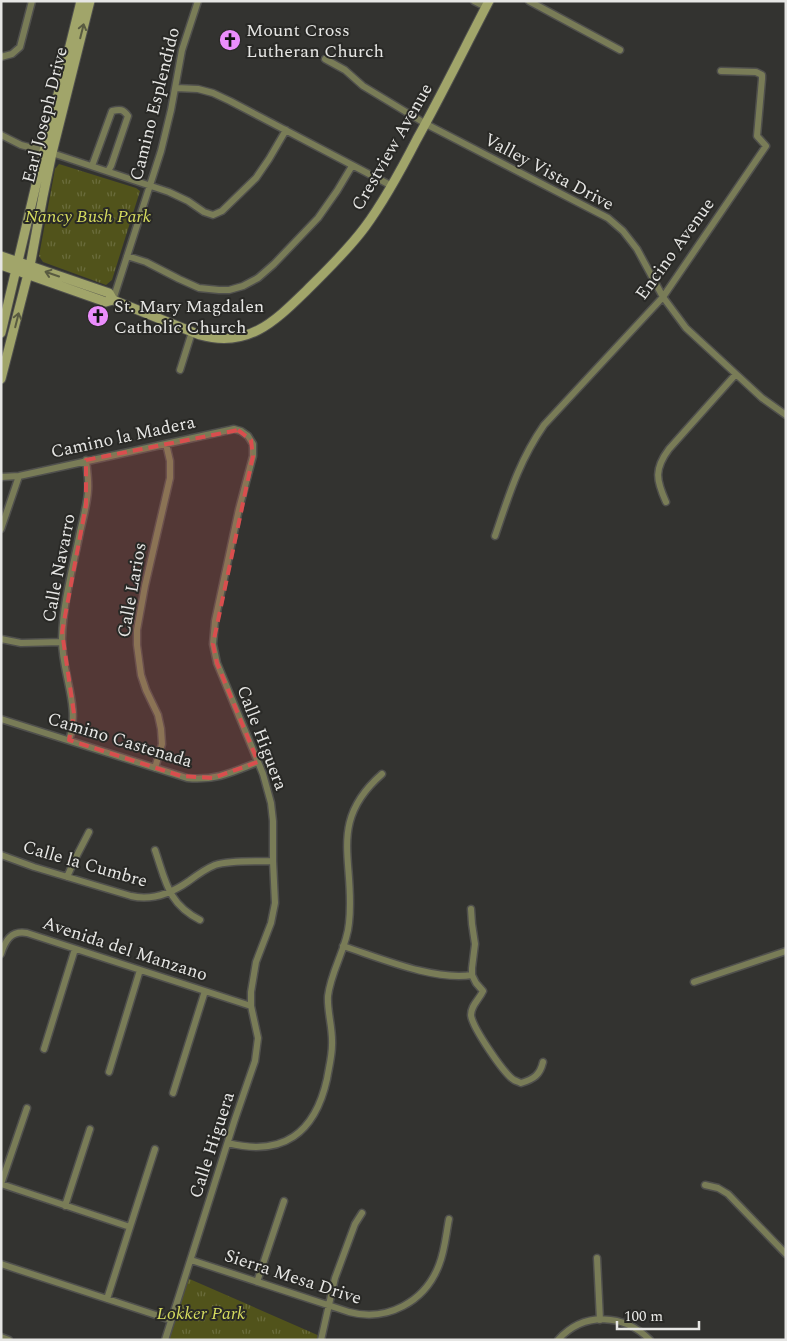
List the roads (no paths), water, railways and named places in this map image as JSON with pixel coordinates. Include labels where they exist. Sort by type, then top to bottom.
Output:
[{"type":"main road","name":"Earl Joseph Drive","points":[[1,379],[29,270],[48,152],[81,1]]},
{"type":"main road","name":"Earl Joseph Drive","points":[[1,333],[17,267],[90,1]]},
{"type":"main road","name":"Crestview Avenue","points":[[17,267],[109,293],[113,300],[192,332],[210,337],[232,338],[254,332],[274,321],[330,268],[376,212],[426,124],[488,4]]},
{"type":"main road","points":[[1,256],[17,267]]},
{"type":"main road","points":[[1,265],[17,267]]},
{"type":"street","points":[[1,57],[12,54],[20,47],[32,1]]},
{"type":"street","name":"Camino Esplendido","points":[[113,300],[166,133],[182,50],[198,1]]},
{"type":"street","points":[[474,1],[488,4]]},
{"type":"street","points":[[529,1],[620,50]]},
{"type":"street","name":"Valley Vista Drive","points":[[325,59],[345,70],[363,86],[426,124],[608,218],[623,231],[637,249],[663,298],[686,328],[762,398],[786,415]]},
{"type":"street","name":"Encino Avenue","points":[[495,536],[519,470],[544,425],[663,298],[766,146],[758,136],[762,75],[756,72],[721,71]]},
{"type":"street","points":[[176,88],[198,89],[213,93],[392,186]]},
{"type":"street","points":[[92,166],[112,111],[124,110],[128,116],[108,171]]},
{"type":"street","points":[[1,135],[21,145],[150,185],[180,197],[208,214],[218,214],[262,171],[286,130]]},
{"type":"street","points":[[127,256],[146,262],[199,288],[219,290],[243,286],[258,278],[274,264],[318,218],[352,166]]},
{"type":"street","points":[[180,370],[192,332]]},
{"type":"street","points":[[666,502],[658,475],[660,460],[736,374]]},
{"type":"street","name":"Camino la Madera","points":[[1,478],[18,476],[234,429],[248,436]]},
{"type":"street","name":"Calle Higuera","points":[[165,1340],[257,1054],[258,1038],[251,1006],[251,992],[256,962],[274,913],[273,813],[258,762],[217,663],[213,644],[215,621],[252,456],[253,444],[248,436]]},
{"type":"street","name":"Calle Larios","points":[[155,768],[162,744],[161,730],[158,715],[141,675],[137,630],[145,586],[170,478],[166,444]]},
{"type":"street","name":"Calle Navarro","points":[[70,740],[74,714],[63,662],[62,642],[68,585],[88,492],[86,460]]},
{"type":"street","points":[[1,529],[18,476]]},
{"type":"street","points":[[1,639],[21,643],[62,642]]},
{"type":"street","name":"Camino Castenada","points":[[1,719],[181,776],[204,779],[229,774],[258,762]]},
{"type":"street","points":[[228,1143],[258,1148],[279,1144],[304,1128],[317,1111],[325,1088],[332,1052],[328,1006],[329,990],[349,922],[348,827],[352,811],[360,797],[382,774]]},
{"type":"street","points":[[67,877],[89,832]]},
{"type":"street","points":[[155,850],[170,892],[178,905],[200,920]]},
{"type":"street","name":"Calle la Cumbre","points":[[1,855],[67,877],[142,898],[170,892],[201,872],[219,864],[273,861]]},
{"type":"street","points":[[471,909],[475,944],[472,975],[483,991],[472,1009],[471,1018],[477,1032],[514,1080],[522,1082],[538,1074],[543,1062]]},
{"type":"street","name":"Avenida del Manzano","points":[[1,954],[4,944],[8,939],[14,934],[23,932],[251,1006]]},
{"type":"street","points":[[343,946],[429,973],[458,977],[472,975]]},
{"type":"street","points":[[44,1049],[74,948]]},
{"type":"street","points":[[694,982],[786,951]]},
{"type":"street","points":[[109,1072],[140,970]]},
{"type":"street","points":[[173,1093],[205,991]]},
{"type":"street","points":[[27,1108],[1,1184],[130,1228]]},
{"type":"street","points":[[65,1206],[90,1129]]},
{"type":"street","points":[[107,1299],[155,1150]]},
{"type":"street","points":[[705,1185],[718,1188],[728,1194],[786,1254]]},
{"type":"street","points":[[257,1282],[284,1201]]},
{"type":"street","points":[[321,1340],[335,1278],[355,1224],[362,1213]]},
{"type":"street","name":"Sierra Mesa Drive","points":[[191,1260],[328,1307],[358,1315],[372,1316],[394,1310],[413,1300],[426,1287],[439,1266],[449,1219]]},
{"type":"street","points":[[597,1258],[600,1320]]},
{"type":"street","points":[[1,1264],[171,1320]]},
{"type":"street","points":[[558,1340],[565,1332],[576,1326],[600,1320],[616,1320],[627,1323],[638,1329],[650,1340]]},
{"type":"street","points":[[1,1337],[9,1340]]},
{"type":"place","name":"Mount Cross Lutheran Church","points":[[230,40]]},
{"type":"place","name":"St. Mary Magdalen Catholic Church","points":[[98,316]]},
{"type":"park label","name":"Nancy Bush Park","points":[[88,216]]},
{"type":"park label","name":"Lokker Park","points":[[201,1313]]}]
